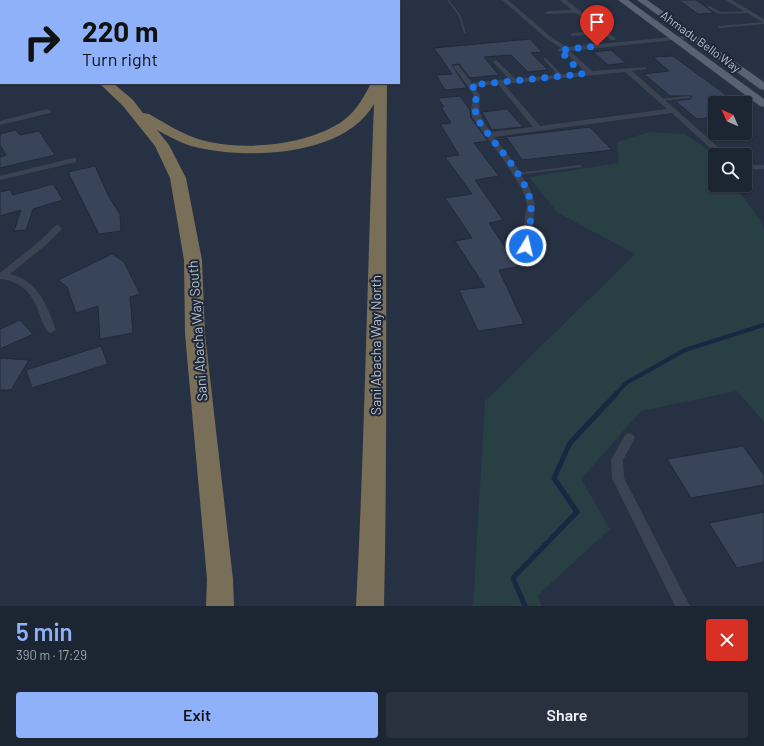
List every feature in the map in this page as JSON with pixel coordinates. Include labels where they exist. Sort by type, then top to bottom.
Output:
[{"type":"highway","name":"Sani Abacha Way South","points":[[106,84],[128,102],[162,145],[178,178],[193,260],[196,334],[220,579],[220,606]]},
{"type":"highway","points":[[136,112],[180,136],[201,144],[252,149],[286,146],[320,138],[347,125],[364,109],[374,93],[377,84]]},
{"type":"highway","name":"Sani Abacha Way North","points":[[370,606],[374,499],[376,272],[381,84]]},
{"type":"main road","name":"Ahmadu Bello Way","points":[[622,0],[764,104]]},
{"type":"main road","name":"Ahmadu Bello Way","points":[[641,0],[764,87]]},
{"type":"street","points":[[505,0],[590,73]]},
{"type":"street","points":[[563,0],[613,39]]},
{"type":"street","points":[[728,0],[764,22]]},
{"type":"street","points":[[548,13],[576,11]]},
{"type":"street","points":[[573,35],[603,32]]},
{"type":"street","points":[[560,47],[613,39],[689,34]]},
{"type":"street","points":[[560,47],[671,35]]},
{"type":"street","points":[[560,47],[582,74]]},
{"type":"street","points":[[496,62],[515,82]]},
{"type":"street","points":[[456,66],[472,85],[477,95],[475,109],[476,117],[526,189],[531,204],[526,246],[531,264]]},
{"type":"street","points":[[472,85],[515,82],[644,68]]},
{"type":"street","points":[[627,70],[715,148]]},
{"type":"street","points":[[500,83],[539,128]]},
{"type":"street","points":[[0,123],[47,111]]},
{"type":"street","points":[[489,135],[672,111]]},
{"type":"street","points":[[0,178],[72,160]]},
{"type":"street","points":[[752,167],[764,167]]},
{"type":"street","points":[[2,276],[44,242],[58,228]]},
{"type":"street","points":[[2,276],[20,280],[31,288],[41,304],[51,330]]},
{"type":"street","points":[[629,438],[617,460],[618,478],[683,606]]},
{"type":"lane","points":[[448,0],[460,16],[465,32]]},
{"type":"lane","points":[[709,7],[719,13],[749,12]]},
{"type":"lane","points":[[718,27],[764,22]]},
{"type":"lane","points":[[544,59],[562,77]]},
{"type":"lane","points":[[660,100],[689,97]]},
{"type":"lane","points":[[517,174],[580,166]]},
{"type":"green space","points":[[649,132],[685,134],[708,150],[708,192],[739,192],[761,221],[764,230],[764,422],[737,391],[641,411],[581,479],[610,529],[537,596],[542,606],[473,606],[485,401],[635,254],[558,213],[529,177],[619,163],[617,142]]},
{"type":"building","points":[[678,0],[696,0],[714,13],[698,14]]},
{"type":"building","points":[[530,39],[542,52],[531,53],[548,70],[528,72],[511,55],[484,57],[499,75],[470,78],[459,64],[452,65],[467,88],[445,90],[436,75],[452,74],[434,48]]},
{"type":"building","points":[[611,50],[626,63],[608,65],[593,52]]},
{"type":"building","points":[[673,56],[728,96],[708,96],[708,118],[697,119],[675,101],[690,99],[692,96],[670,96],[644,74],[669,71],[653,57]]},
{"type":"building","points":[[460,96],[470,110],[471,118],[488,141],[474,143],[499,176],[475,180],[503,220],[489,223],[518,267],[499,270],[524,324],[478,331],[459,290],[485,287],[455,241],[472,238],[445,198],[472,194],[445,157],[459,155],[440,124],[451,123],[441,107],[444,107],[438,98]]},
{"type":"building","points":[[507,109],[523,127],[492,130],[482,112]]},
{"type":"building","points":[[590,127],[612,150],[522,160],[507,138],[498,140],[497,138]]},
{"type":"building","points":[[16,130],[20,135],[39,131],[55,155],[0,168],[0,157],[6,155],[0,145],[0,134]]},
{"type":"building","points":[[95,166],[109,197],[120,214],[121,231],[99,234],[68,172]]},
{"type":"building","points":[[53,184],[63,200],[33,209],[26,230],[14,231],[21,210],[0,216],[0,192],[10,190],[13,195]]},
{"type":"building","points":[[112,254],[124,262],[140,294],[130,297],[133,333],[100,339],[98,306],[76,313],[67,287],[58,280]]},
{"type":"building","points":[[20,320],[33,334],[0,349],[0,329]]},
{"type":"building","points":[[101,346],[108,364],[32,388],[26,370]]},
{"type":"building","points":[[0,358],[29,360],[11,390],[0,390]]},
{"type":"building","points":[[743,446],[764,475],[764,485],[691,498],[667,459]]},
{"type":"building","points":[[764,512],[764,562],[737,568],[709,523]]},
{"type":"waterway","points":[[615,395],[626,383],[685,350],[764,325]]},
{"type":"waterway","points":[[525,606],[513,578],[577,512],[554,478],[570,443],[616,394]]},
{"type":"route","points":[[526,246],[531,204],[526,189],[509,162],[476,117],[475,109],[477,95],[472,85],[515,82],[582,74],[560,50],[597,46]]}]
